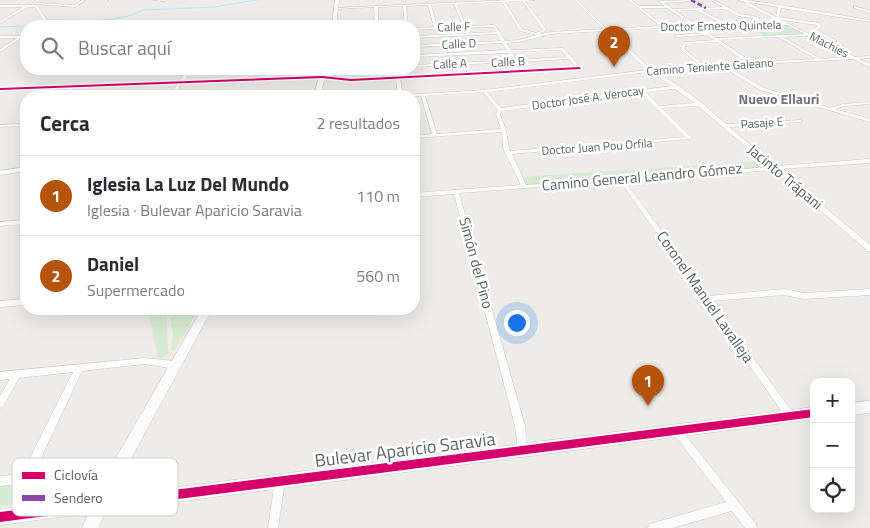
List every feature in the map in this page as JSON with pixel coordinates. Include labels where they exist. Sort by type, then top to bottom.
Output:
[{"type":"street","points":[[37,5],[41,0]]},
{"type":"street","points":[[0,6],[78,6],[84,0]]},
{"type":"street","points":[[154,0],[165,0]]},
{"type":"street","points":[[335,20],[337,0]]},
{"type":"street","points":[[337,8],[534,0]]},
{"type":"street","name":"Jacinto Trápani","points":[[575,0],[650,70],[700,104],[870,250]]},
{"type":"street","points":[[629,0],[664,27]]},
{"type":"street","points":[[712,0],[739,15],[753,17],[769,25]]},
{"type":"street","points":[[739,0],[870,21],[870,16]]},
{"type":"street","points":[[523,1],[544,29]]},
{"type":"street","points":[[660,1],[692,1]]},
{"type":"street","points":[[660,1],[752,64]]},
{"type":"street","name":"Machies","points":[[746,1],[870,66]]},
{"type":"street","points":[[503,2],[523,31],[541,35]]},
{"type":"street","points":[[455,4],[465,27]]},
{"type":"street","points":[[37,5],[45,20]]},
{"type":"street","points":[[429,5],[451,75]]},
{"type":"street","points":[[0,22],[27,6]]},
{"type":"street","points":[[404,6],[406,20]]},
{"type":"street","points":[[639,8],[667,6]]},
{"type":"street","points":[[780,6],[777,18],[818,24],[820,26],[816,31]]},
{"type":"street","points":[[855,6],[870,12]]},
{"type":"street","points":[[376,7],[377,20]]},
{"type":"street","points":[[672,10],[725,8]]},
{"type":"street","points":[[698,9],[723,23]]},
{"type":"street","points":[[0,16],[10,16]]},
{"type":"street","name":"Doctor Ernesto Quintela","points":[[505,42],[541,35],[606,30],[723,23],[746,25],[788,24]]},
{"type":"street","points":[[746,25],[764,36]]},
{"type":"street","name":"Calle F","points":[[420,29],[494,26],[499,34]]},
{"type":"street","points":[[523,31],[544,29]]},
{"type":"street","points":[[536,34],[544,29]]},
{"type":"street","points":[[802,32],[816,31],[835,41],[822,42]]},
{"type":"street","points":[[420,37],[499,34],[521,71]]},
{"type":"street","points":[[708,34],[677,36],[685,43],[764,36],[809,35]]},
{"type":"street","points":[[0,37],[20,36]]},
{"type":"street","points":[[777,36],[822,60]]},
{"type":"street","points":[[0,51],[20,39]]},
{"type":"street","name":"Calle D","points":[[420,46],[505,42]]},
{"type":"street","points":[[685,43],[682,49],[703,66]]},
{"type":"street","points":[[420,56],[564,49],[572,58]]},
{"type":"street","name":"Camino Teniente Galeano","points":[[420,95],[484,91],[650,70],[870,57]]},
{"type":"street","name":"Calle B","points":[[420,66],[572,58]]},
{"type":"street","name":"Calle A","points":[[330,75],[343,80],[380,79],[579,68],[572,58]]},
{"type":"street","points":[[722,66],[762,88],[870,121]]},
{"type":"street","points":[[175,90],[186,75]]},
{"type":"street","points":[[0,89],[181,82],[280,75]]},
{"type":"street","points":[[318,90],[322,75]]},
{"type":"street","points":[[380,75],[380,79]]},
{"type":"street","points":[[398,78],[399,90]]},
{"type":"street","points":[[69,90],[73,86]]},
{"type":"street","name":"Doctor José A. Verocay","points":[[500,110],[677,87]]},
{"type":"street","points":[[484,91],[500,110],[498,114],[504,130],[508,153],[524,186]]},
{"type":"street","points":[[642,91],[659,107],[700,104]]},
{"type":"street","points":[[423,95],[435,136]]},
{"type":"street","points":[[831,109],[843,105],[870,103]]},
{"type":"street","name":"Doctor Juan Pou Orfila","points":[[508,153],[685,140],[689,138],[659,107]]},
{"type":"street","name":"Pasaje E","points":[[779,121],[792,118]]},
{"type":"street","name":"Pasaje E","points":[[723,124],[799,121]]},
{"type":"street","points":[[0,126],[20,125]]},
{"type":"street","points":[[420,137],[504,130]]},
{"type":"street","name":"Camino General Leandro Gómez","points":[[420,195],[870,161]]},
{"type":"street","points":[[0,173],[20,170]]},
{"type":"street","name":"Coronel Manuel Lavalleja","points":[[621,179],[790,416]]},
{"type":"street","name":"Simón del Pino","points":[[456,192],[518,417],[523,450]]},
{"type":"street","points":[[0,224],[20,222]]},
{"type":"street","points":[[706,299],[784,292],[804,296],[870,292]]},
{"type":"street","points":[[0,304],[20,302]]},
{"type":"street","points":[[123,458],[205,315]]},
{"type":"street","points":[[0,376],[145,361],[176,365]]},
{"type":"street","points":[[35,458],[80,367]]},
{"type":"street","points":[[0,404],[18,374]]},
{"type":"street","points":[[855,409],[870,407]]},
{"type":"street","name":"Bulevar Aparicio Saravia","points":[[178,494],[810,414]]},
{"type":"street","points":[[676,430],[752,528]]},
{"type":"street","points":[[273,528],[280,481]]},
{"type":"street","points":[[654,528],[734,505]]},
{"type":"street","points":[[90,528],[96,516]]},
{"type":"green space","points":[[786,25],[804,34],[765,36],[748,26]]},
{"type":"green space","points":[[767,161],[774,167],[524,186],[519,177]]},
{"type":"green space","points":[[169,315],[167,317],[168,354],[161,359],[158,357],[149,316]]},
{"type":"green space","points":[[174,315],[195,315],[174,351],[171,350],[173,333],[170,319]]},
{"type":"green space","points":[[12,482],[12,505],[0,506],[0,484]]},
{"type":"waterway","points":[[48,20],[121,18],[143,10],[214,7],[257,0]]},
{"type":"waterway","points":[[0,27],[20,26]]},
{"type":"marked path","points":[[691,0],[706,8]]},
{"type":"cycle path","points":[[0,89],[322,77],[351,80],[579,68]]},
{"type":"cycle path","points":[[178,494],[810,414]]},
{"type":"cycle path","points":[[0,517],[12,515]]},
{"type":"place","name":"Daniel","points":[[614,67]]},
{"type":"place","name":"Iglesia La Luz Del Mundo","points":[[648,406]]},
{"type":"district","name":"Nuevo Ellauri","points":[[779,99]]}]
